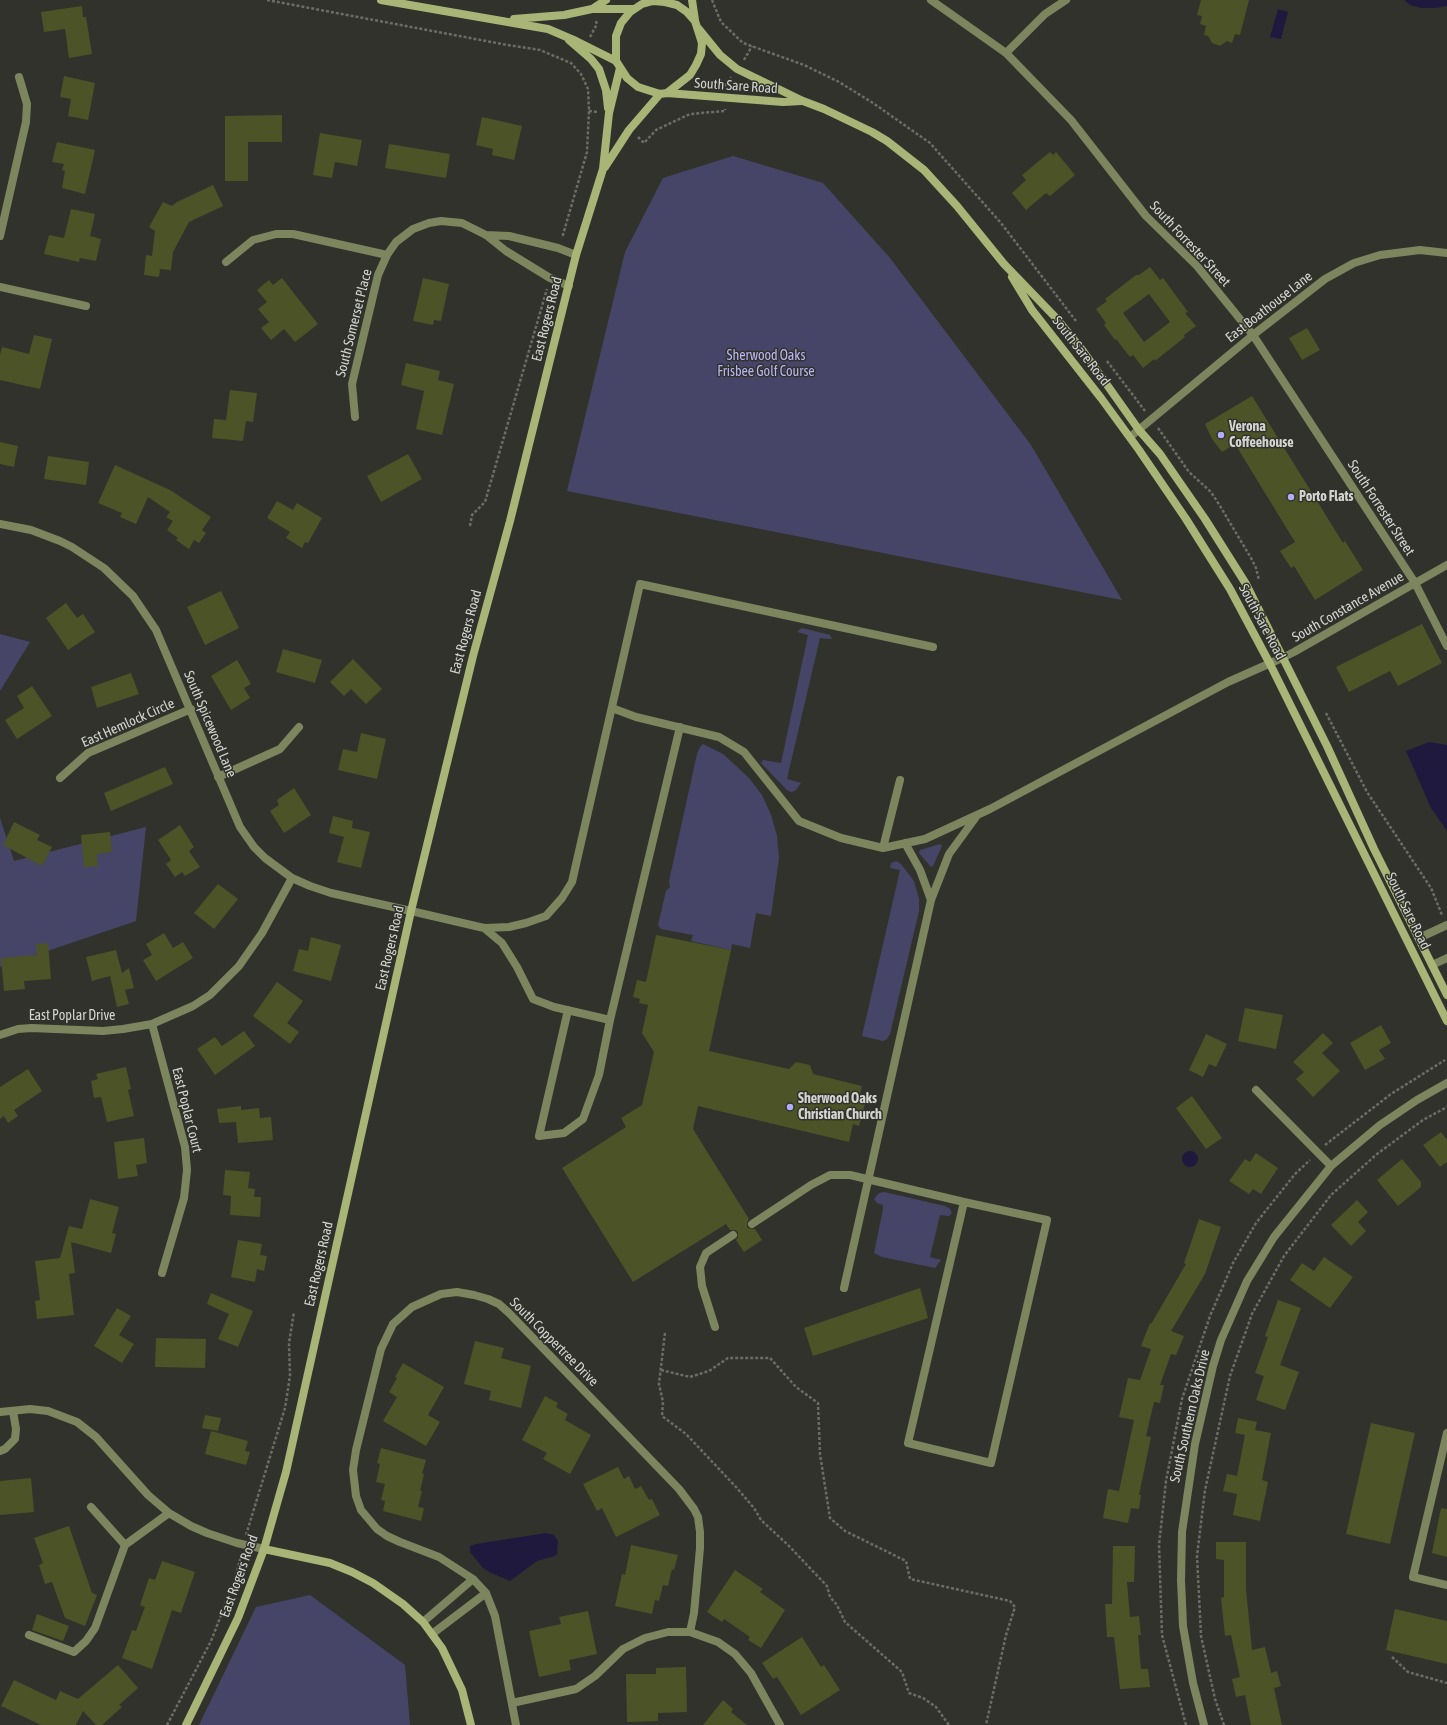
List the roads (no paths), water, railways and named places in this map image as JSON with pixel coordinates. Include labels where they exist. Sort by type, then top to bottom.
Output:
[{"type":"main road","points":[[381,0],[498,19],[548,29],[618,64]]},
{"type":"main road","points":[[592,9],[606,0]]},
{"type":"main road","points":[[692,0],[696,25],[702,43],[701,54],[690,75],[664,94],[638,87],[626,78],[618,64],[616,36],[621,23],[643,2],[665,2],[677,5],[687,12],[696,25]]},
{"type":"main road","points":[[498,19],[547,17],[592,9],[634,10]]},
{"type":"main road","name":"South Sare Road","points":[[696,25],[720,55],[737,69],[872,132],[887,141],[924,170],[957,206],[1004,264],[1057,319],[1083,351],[1139,430],[1160,454],[1246,584],[1327,746],[1374,849],[1447,995]]},
{"type":"main road","points":[[558,33],[571,41],[591,59],[599,69],[606,90],[608,113]]},
{"type":"main road","name":"East Rogers Road","points":[[186,1725],[236,1624],[264,1549],[286,1472],[411,911],[473,656],[510,521],[576,255],[603,169],[608,113],[618,64]]},
{"type":"main road","name":"South Sare Road","points":[[664,94],[783,102],[803,101]]},
{"type":"main road","name":"East Rogers Road","points":[[603,169],[631,127],[664,94]]},
{"type":"main road","name":"South Sare Road","points":[[1004,264],[1032,310],[1130,437],[1186,519],[1218,570],[1270,664],[1447,1021]]},
{"type":"main road","points":[[264,1549],[330,1563],[373,1583],[403,1604],[423,1622],[442,1648],[462,1690],[471,1725]]},
{"type":"street","name":"South Forrester Street","points":[[931,0],[1006,53],[1071,120],[1146,216],[1197,266],[1253,335],[1415,583],[1447,646]]},
{"type":"street","points":[[1006,53],[1045,14],[1066,0]]},
{"type":"street","points":[[0,236],[26,122],[26,104],[19,77]]},
{"type":"street","name":"South Somerset Place","points":[[355,417],[352,384],[378,275],[387,255],[396,242],[413,229],[429,223],[441,221],[462,223],[486,235],[506,252],[550,278],[569,286]]},
{"type":"street","points":[[226,262],[253,240],[276,234],[293,234],[387,255]]},
{"type":"street","name":"South Somerset Place","points":[[486,235],[509,236],[558,248],[576,255]]},
{"type":"street","name":"East Boathouse Lane","points":[[1130,437],[1253,335],[1326,279],[1354,263],[1380,255],[1420,250],[1447,253]]},
{"type":"street","points":[[0,287],[86,306]]},
{"type":"street","name":"South Spicewood Lane","points":[[0,524],[31,530],[60,541],[89,557],[104,568],[132,596],[156,630],[191,709],[235,817],[249,840],[265,858],[292,878],[331,893],[484,928]]},
{"type":"street","name":"South Constance Avenue","points":[[883,848],[925,838],[977,816],[1228,682],[1270,664],[1301,648],[1447,565]]},
{"type":"street","points":[[484,928],[509,927],[546,916],[562,898],[572,882],[640,584],[933,647]]},
{"type":"street","points":[[612,708],[636,717],[719,737],[744,752],[799,821],[842,838],[883,848],[900,780]]},
{"type":"street","name":"East Hemlock Circle","points":[[60,778],[88,753],[191,709]]},
{"type":"street","points":[[218,777],[280,749],[299,727]]},
{"type":"street","points":[[568,1010],[539,1136],[564,1133],[583,1119],[599,1074],[610,1020],[680,728]]},
{"type":"street","points":[[844,1288],[931,900],[949,854],[977,816]]},
{"type":"street","points":[[905,843],[920,870],[931,900]]},
{"type":"street","name":"East Poplar Drive","points":[[0,1035],[18,1029],[31,1028],[103,1030],[123,1029],[152,1024],[193,1006],[210,995],[225,982],[250,952],[292,878]]},
{"type":"street","points":[[1419,938],[1447,925]]},
{"type":"street","points":[[484,928],[502,943],[517,967],[533,999],[568,1010],[610,1020]]},
{"type":"street","points":[[1432,965],[1447,958]]},
{"type":"street","name":"East Poplar Court","points":[[152,1024],[185,1147],[187,1170],[184,1198],[162,1273]]},
{"type":"street","name":"South Southern Oaks Drive","points":[[1204,1725],[1187,1655],[1183,1626],[1181,1580],[1182,1525],[1201,1413],[1221,1340],[1247,1281],[1274,1237],[1331,1166],[1380,1125],[1447,1083]]},
{"type":"street","points":[[1256,1090],[1331,1166]]},
{"type":"street","points":[[752,1224],[810,1186],[830,1175],[850,1175],[1047,1220],[992,1463],[908,1443],[964,1202]]},
{"type":"street","points":[[715,1328],[702,1286],[700,1267],[706,1253],[733,1235]]},
{"type":"street","name":"South Coppertree Drive","points":[[516,1725],[495,1616],[486,1593],[473,1579],[439,1557],[400,1542],[377,1529],[361,1510],[356,1496],[353,1483],[353,1470],[356,1450],[381,1349],[393,1324],[412,1306],[441,1294],[457,1292],[488,1299],[499,1304],[679,1489],[688,1500],[698,1518],[700,1548],[694,1613],[690,1632]]},
{"type":"street","points":[[0,1412],[30,1409],[48,1411],[63,1415],[78,1422],[96,1437],[148,1495],[169,1512],[196,1528],[243,1544],[264,1549]]},
{"type":"street","points":[[0,1451],[5,1449],[15,1439],[16,1429],[13,1411]]},
{"type":"street","points":[[1447,1433],[1413,1577],[1447,1585]]},
{"type":"street","points":[[91,1506],[125,1545]]},
{"type":"street","points":[[28,1635],[74,1652],[86,1641],[95,1628],[125,1545],[169,1512]]},
{"type":"street","points":[[423,1622],[473,1579]]},
{"type":"street","points":[[432,1634],[486,1593]]},
{"type":"street","points":[[512,1703],[576,1689],[595,1676],[624,1649],[645,1638],[668,1632],[690,1632],[718,1642],[735,1654],[751,1673],[780,1725]]},
{"type":"place","name":"Verona Coffeehouse","points":[[1221,435]]},
{"type":"place","name":"Porto Flats","points":[[1291,497]]},
{"type":"place","name":"Sherwood Oaks Christian Church","points":[[790,1107]]},
{"type":"park label","name":"Sherwood Oaks Frisbee Golf Course","points":[[766,364]]}]
